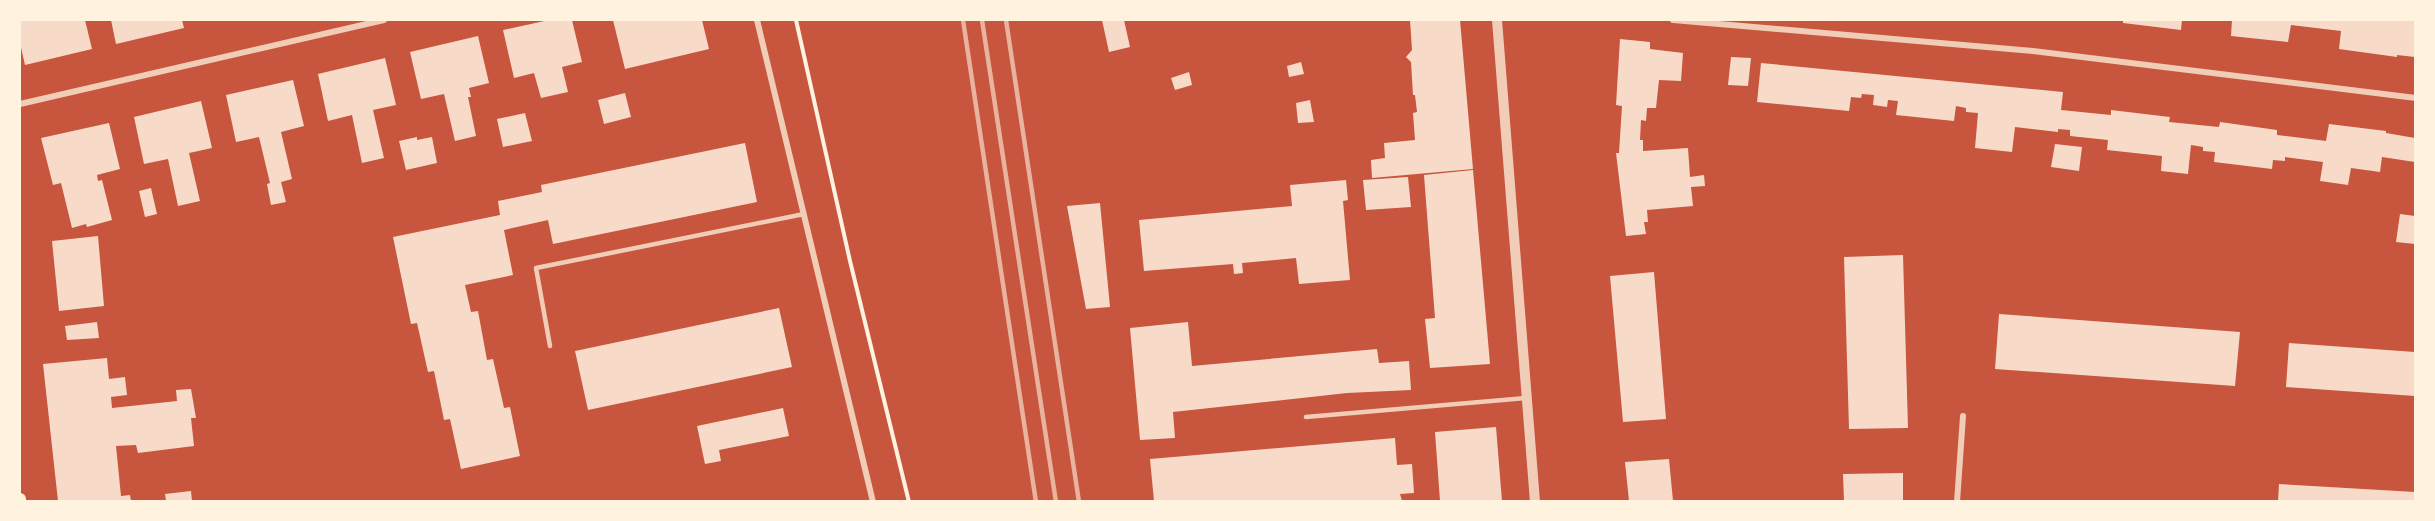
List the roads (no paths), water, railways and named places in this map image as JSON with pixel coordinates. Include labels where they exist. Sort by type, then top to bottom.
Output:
[{"type":"street","points":[[20,104],[384,20]]},
{"type":"street","points":[[757,20],[873,501]]},
{"type":"street","points":[[1497,20],[1535,501]]},
{"type":"street","points":[[1673,20],[2033,51],[2415,98]]},
{"type":"street","points":[[1957,501],[1963,416]]},
{"type":"lane","points":[[550,346],[536,268],[804,214]]},
{"type":"lane","points":[[1306,417],[1527,398]]},
{"type":"railway","points":[[963,20],[1036,502]]},
{"type":"railway","points":[[982,20],[1056,502]]},
{"type":"railway","points":[[1006,20],[1079,502]]}]
